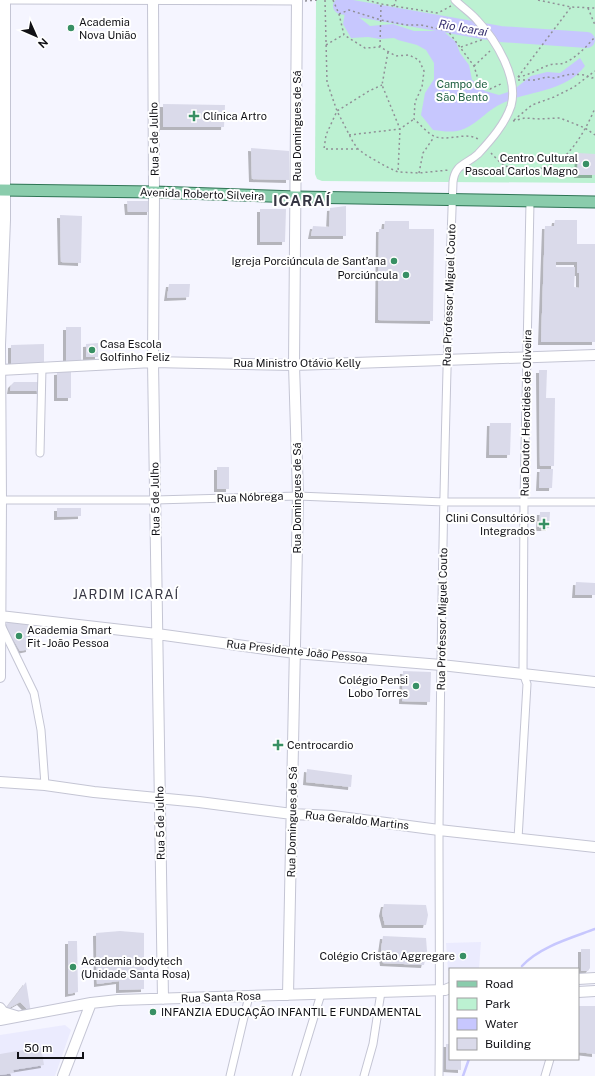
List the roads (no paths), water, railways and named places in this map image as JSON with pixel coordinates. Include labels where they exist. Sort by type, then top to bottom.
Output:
[{"type":"main road","name":"Avenida Roberto Silveira","points":[[2,190],[154,192],[296,198],[595,202]]},
{"type":"street","points":[[0,0],[297,0]]},
{"type":"street","points":[[0,677],[0,345],[5,220],[2,190],[5,0]]},
{"type":"street","name":"Rua Domingues de Sá","points":[[288,995],[298,496],[294,365],[297,0]]},
{"type":"street","name":"Rua 5 de Julho","points":[[153,1],[153,362],[163,999]]},
{"type":"street","name":"Rua Professor Miguel Couto","points":[[439,1076],[446,990],[439,830],[444,502],[452,199],[454,174],[456,169],[477,155],[501,127],[511,105],[512,91],[508,68],[496,45],[476,19],[456,1]]},
{"type":"street","name":"Rua Doutor Herotides de Oliveira","points":[[518,839],[527,684],[523,673],[524,502],[530,202]]},
{"type":"street","name":"Rua Ministro Otávio Kelly","points":[[1,370],[153,362],[294,365],[595,355]]},
{"type":"street","points":[[40,453],[42,368]]},
{"type":"street","name":"Rua Nóbrega","points":[[1,500],[155,500],[298,496],[444,502],[595,502]]},
{"type":"street","points":[[1,619],[34,693],[41,730],[45,785]]},
{"type":"street","name":"Rua Presidente João Pessoa","points":[[1,619],[157,634],[295,653],[441,665],[595,682]]},
{"type":"street","name":"Rua Geraldo Martins","points":[[0,782],[45,785],[292,814],[332,816],[439,830],[595,847]]},
{"type":"street","points":[[579,979],[595,978]]},
{"type":"street","name":"Rua Santa Rosa","points":[[0,1020],[91,1003],[118,1000],[446,990]]},
{"type":"street","points":[[579,992],[595,991]]},
{"type":"street","points":[[364,1076],[373,1044],[381,992]]},
{"type":"street","points":[[296,1076],[321,994]]},
{"type":"street","points":[[230,1076],[249,996]]},
{"type":"street","points":[[63,1076],[91,1003]]},
{"type":"street","points":[[0,1008],[3,1012],[16,1016]]},
{"type":"street","points":[[545,1076],[550,1060]]},
{"type":"water","points":[[345,13],[355,14],[370,26],[393,24],[414,31],[443,31],[456,42],[460,53],[469,65],[472,80],[485,91],[499,95],[517,87],[531,76],[547,72],[560,73],[580,58],[585,66],[566,82],[497,106],[466,128],[450,132],[433,130],[421,115],[425,93],[434,79],[434,63],[426,50],[417,45],[394,38],[351,38],[343,24]]},
{"type":"waterway","name":"Rio Icaraí","points":[[341,6],[500,34],[587,40]]},
{"type":"waterway","points":[[522,966],[529,959],[546,948],[595,929]]},
{"type":"waterway","points":[[463,1076],[469,1060]]},
{"type":"place","name":"Academia Nova União","points":[[71,28]]},
{"type":"place","name":"Clínica Artro","points":[[194,116]]},
{"type":"place","name":"Centro Cultural Pascoal Carlos Magno","points":[[586,164]]},
{"type":"place","name":"Igreja Porciúncula de Sant’ana","points":[[394,261]]},
{"type":"place","name":"Porciúncula","points":[[406,275]]},
{"type":"place","name":"Casa Escola Golfinho Feliz","points":[[92,350]]},
{"type":"place","name":"Clini Consultórios Integrados","points":[[544,524]]},
{"type":"place","name":"Academia Smart Fit - João Pessoa","points":[[19,636]]},
{"type":"place","name":"Colégio Pensi Lobo Torres","points":[[416,686]]},
{"type":"place","name":"Centrocardio","points":[[278,745]]},
{"type":"place","name":"Colégio Cristão Aggregare","points":[[463,956]]},
{"type":"place","name":"Academia bodytech (Unidade Santa Rosa)","points":[[73,967]]},
{"type":"place","name":"INFANZIA EDUCAÇÃO INFANTIL E FUNDAMENTAL","points":[[153,1012]]},
{"type":"district","name":"ICARAÍ","points":[[302,201]]},
{"type":"district","name":"JARDIM ICARAÍ","points":[[126,594]]},
{"type":"park label","name":"Campo de São Bento","points":[[462,90]]}]
